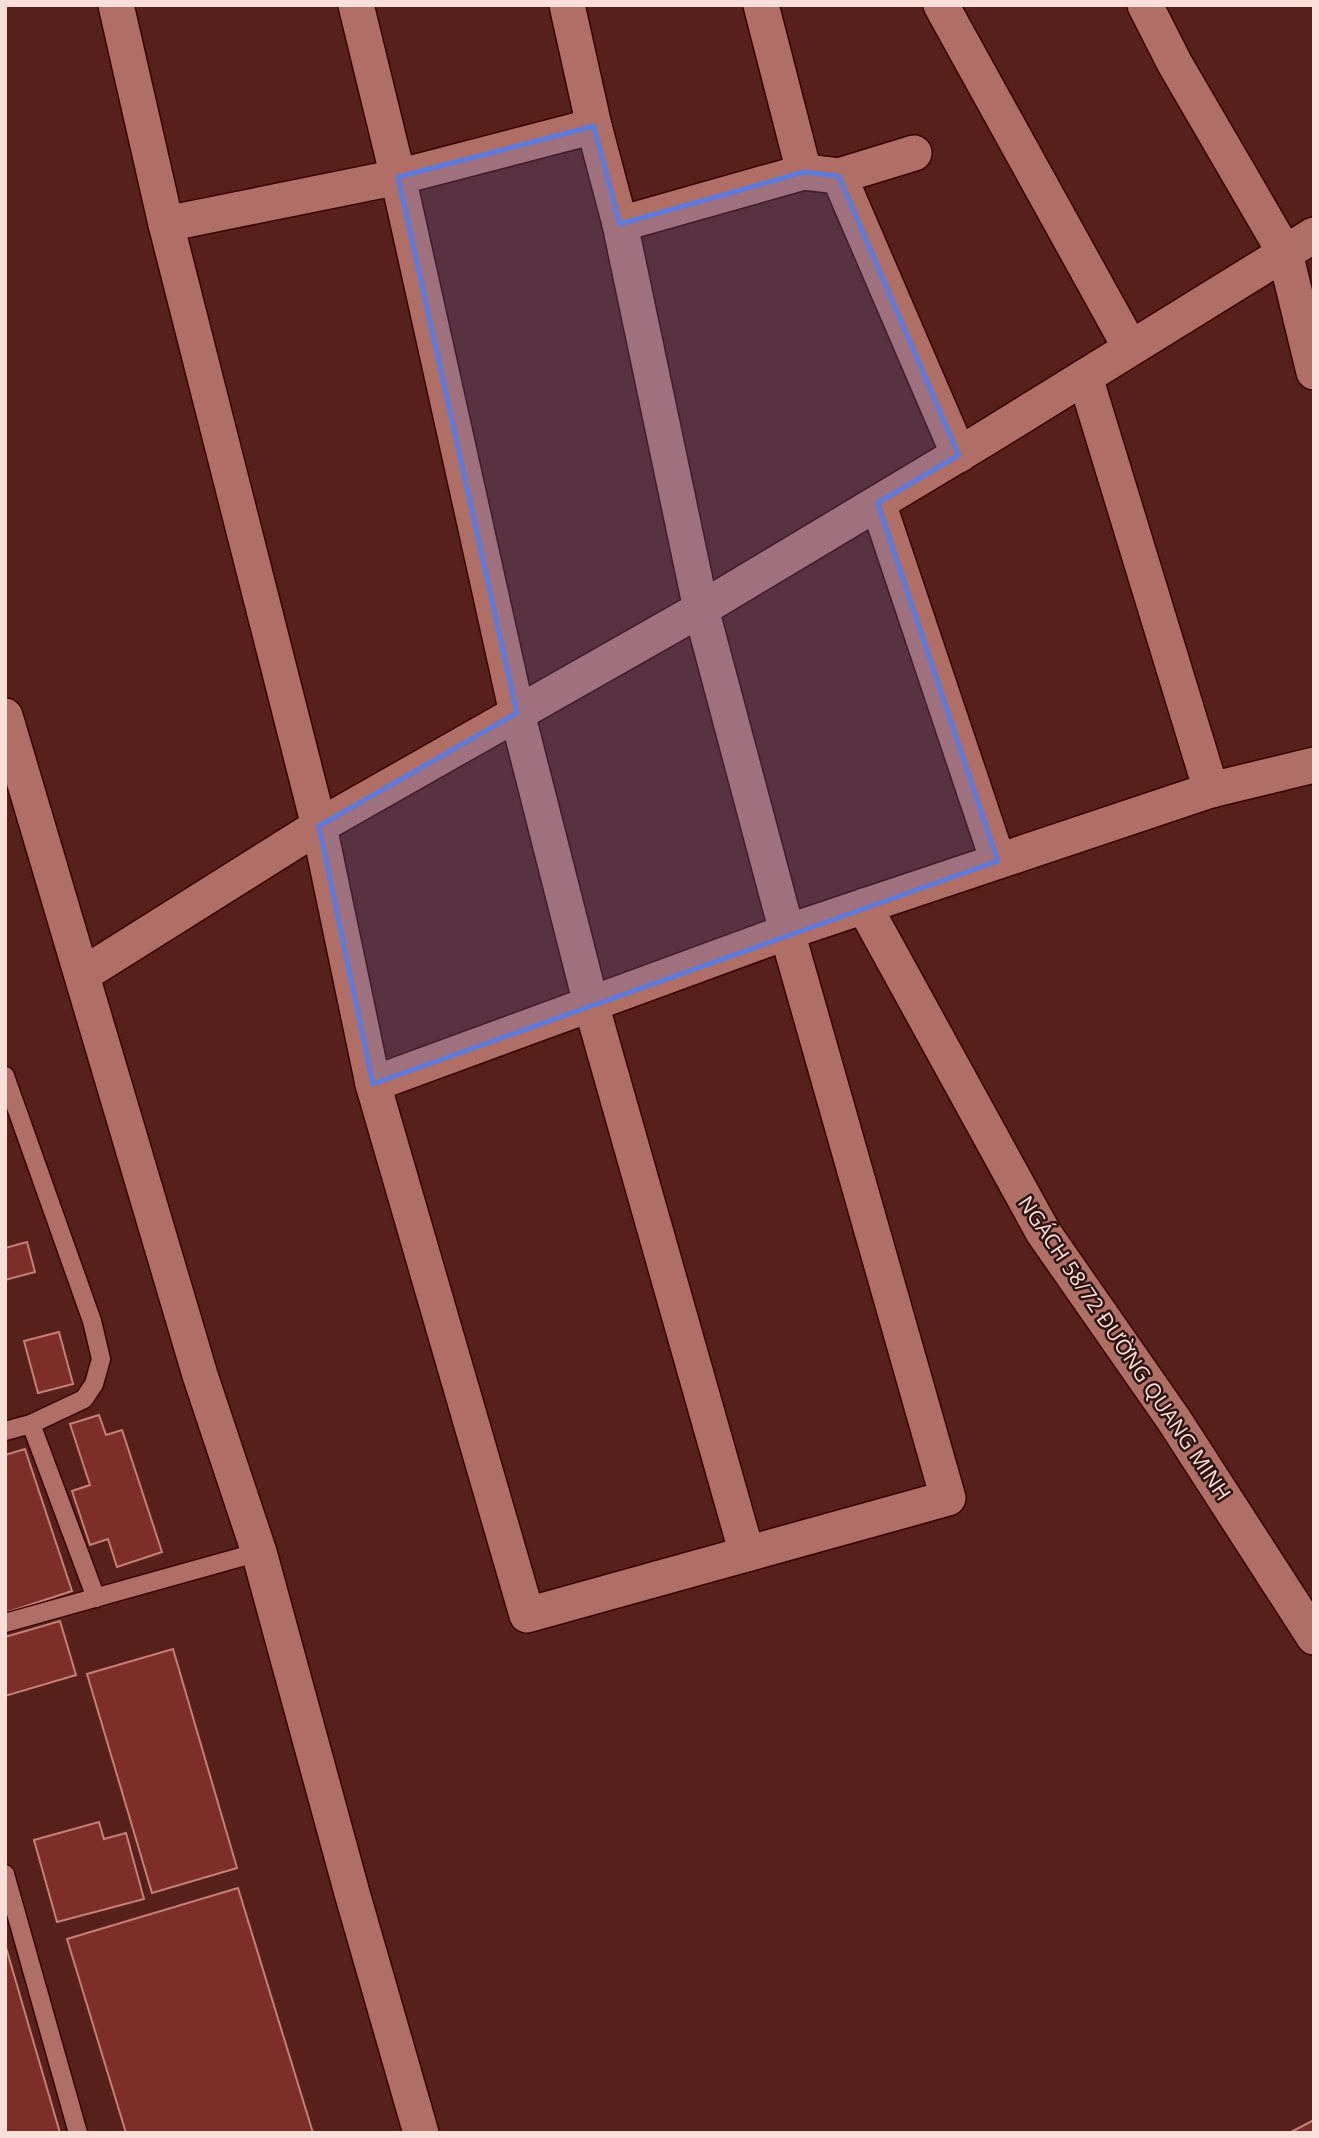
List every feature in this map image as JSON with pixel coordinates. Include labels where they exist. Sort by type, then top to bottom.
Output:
[{"type":"street","points":[[117,5],[166,224],[319,825],[373,1084],[527,1615],[948,1498],[788,932],[701,609],[620,224],[567,5]]},
{"type":"street","points":[[356,5],[398,177],[517,713],[591,1004],[747,1554]]},
{"type":"street","points":[[761,5],[804,172]]},
{"type":"street","points":[[941,5],[1130,347]]},
{"type":"street","points":[[1144,5],[1175,64],[1299,244],[1314,372]]},
{"type":"street","points":[[166,224],[398,177],[594,125]]},
{"type":"street","points":[[620,224],[804,172],[839,176],[914,153]]},
{"type":"street","points":[[839,176],[959,455]]},
{"type":"street","points":[[82,975],[319,825],[701,609],[959,455],[1299,244]]},
{"type":"street","points":[[1085,377],[1212,790]]},
{"type":"street","points":[[878,503],[998,861]]},
{"type":"street","points":[[5,716],[200,1375],[259,1552],[421,2133]]},
{"type":"street","points":[[373,1084],[864,906],[1212,790],[1314,765]]},
{"type":"street","name":"NGÁCH 58/72 ĐƯỜNG QUANG MINH","points":[[864,906],[1043,1232],[1174,1420],[1314,1637]]},
{"type":"lane","points":[[5,1076],[92,1321],[101,1359],[94,1384],[84,1399],[31,1424],[5,1431]]},
{"type":"lane","points":[[31,1424],[96,1598]]},
{"type":"lane","points":[[5,1623],[259,1552]]},
{"type":"lane","points":[[5,1874],[78,2133]]},
{"type":"highlighted area","points":[[594,126],[620,224],[804,172],[839,176],[959,455],[878,503],[998,861],[373,1084],[319,826],[517,713],[398,177]]},
{"type":"building","points":[[27,1242],[35,1272],[5,1280],[5,1248]]},
{"type":"building","points":[[59,1332],[73,1384],[38,1393],[24,1341]]},
{"type":"building","points":[[99,1415],[106,1435],[122,1430],[162,1552],[117,1567],[108,1539],[90,1545],[72,1491],[90,1485],[70,1424]]},
{"type":"building","points":[[25,1449],[72,1591],[5,1613],[5,1455]]},
{"type":"building","points":[[60,1621],[76,1675],[5,1696],[5,1637]]},
{"type":"building","points":[[173,1649],[237,1868],[152,1893],[87,1674]]},
{"type":"building","points":[[99,1822],[104,1839],[126,1833],[144,1899],[57,1922],[34,1840]]},
{"type":"building","points":[[238,1888],[313,2133],[126,2133],[67,1939]]},
{"type":"building","points":[[5,1944],[60,2133],[5,2133]]},
{"type":"building","points":[[1314,2120],[1314,2133],[1289,2133]]}]
